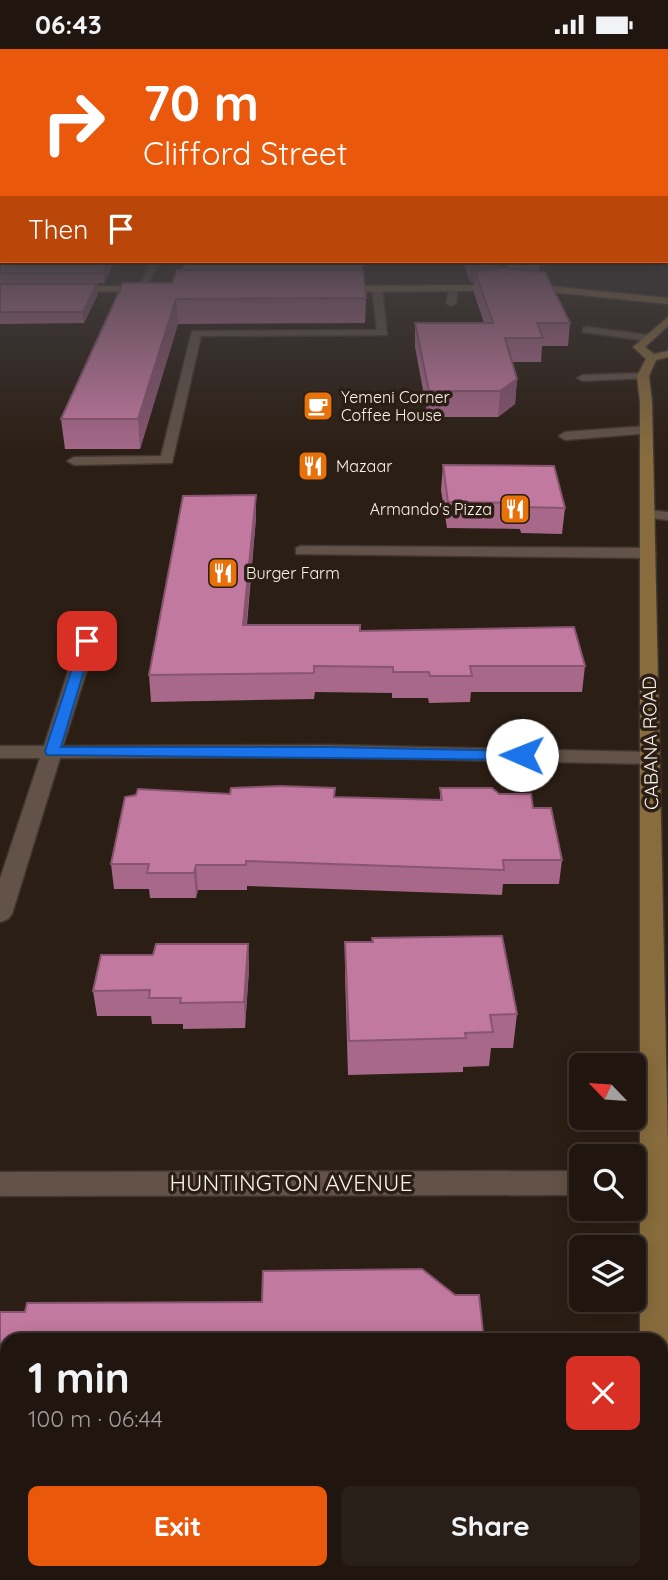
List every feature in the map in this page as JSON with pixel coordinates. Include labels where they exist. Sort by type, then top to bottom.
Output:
[{"type":"main road","points":[[648,338],[668,320]]},
{"type":"main road","name":"CABANA ROAD","points":[[645,1144],[650,758],[648,553],[658,515],[646,430],[647,367],[638,347],[648,338]]},
{"type":"main road","points":[[647,367],[668,354]]},
{"type":"main road","name":"CABANA ROAD","points":[[646,1209],[655,1333]]},
{"type":"street","points":[[74,461],[167,460],[196,333],[383,333],[380,313]]},
{"type":"street","points":[[587,330],[648,338]]},
{"type":"street","points":[[583,378],[647,367]]},
{"type":"street","points":[[565,436],[646,430]]},
{"type":"street","points":[[301,551],[648,553]]},
{"type":"street","points":[[0,914],[87,641]]},
{"type":"street","points":[[0,751],[329,751],[650,758]]},
{"type":"street","name":"HUNTINGTON AVENUE","points":[[0,1184],[569,1183]]},
{"type":"building","points":[[109,313],[171,313],[138,419],[61,419]]},
{"type":"building","points":[[490,313],[565,313],[570,323],[537,323],[543,338],[505,338],[517,379],[500,391],[429,391],[415,323],[493,323]]},
{"type":"building","points":[[443,465],[554,466],[565,508],[523,507],[523,503],[448,502]]},
{"type":"building","points":[[256,495],[243,625],[360,625],[360,631],[574,627],[585,666],[470,666],[472,676],[430,676],[429,672],[393,672],[393,667],[314,666],[314,673],[149,675],[183,496]]},
{"type":"building","points":[[231,788],[335,788],[334,797],[442,800],[440,788],[492,788],[499,794],[531,794],[533,808],[551,808],[562,860],[503,860],[504,870],[246,861],[246,865],[196,865],[194,873],[147,873],[149,864],[111,864],[125,797],[136,795],[138,789],[230,794]]},
{"type":"building","points":[[502,936],[517,1014],[490,1015],[493,1032],[465,1033],[466,1038],[349,1041],[345,942],[373,942],[372,938]]},
{"type":"building","points":[[156,944],[248,944],[244,1002],[180,1003],[181,998],[149,998],[150,990],[93,991],[101,955],[153,955]]},
{"type":"building","points":[[422,1269],[455,1295],[479,1295],[483,1333],[0,1333],[0,1312],[25,1312],[27,1303],[262,1302],[263,1271]]},
{"type":"place","name":"Yemeni Corner Coffee House","points":[[318,406]]},
{"type":"place","name":"Mazaar","points":[[313,466]]},
{"type":"place","name":"Armando's Pizza","points":[[515,509]]},
{"type":"place","name":"Burger Farm","points":[[223,573]]},
{"type":"route","points":[[87,641],[52,751],[329,751],[522,755]]}]
